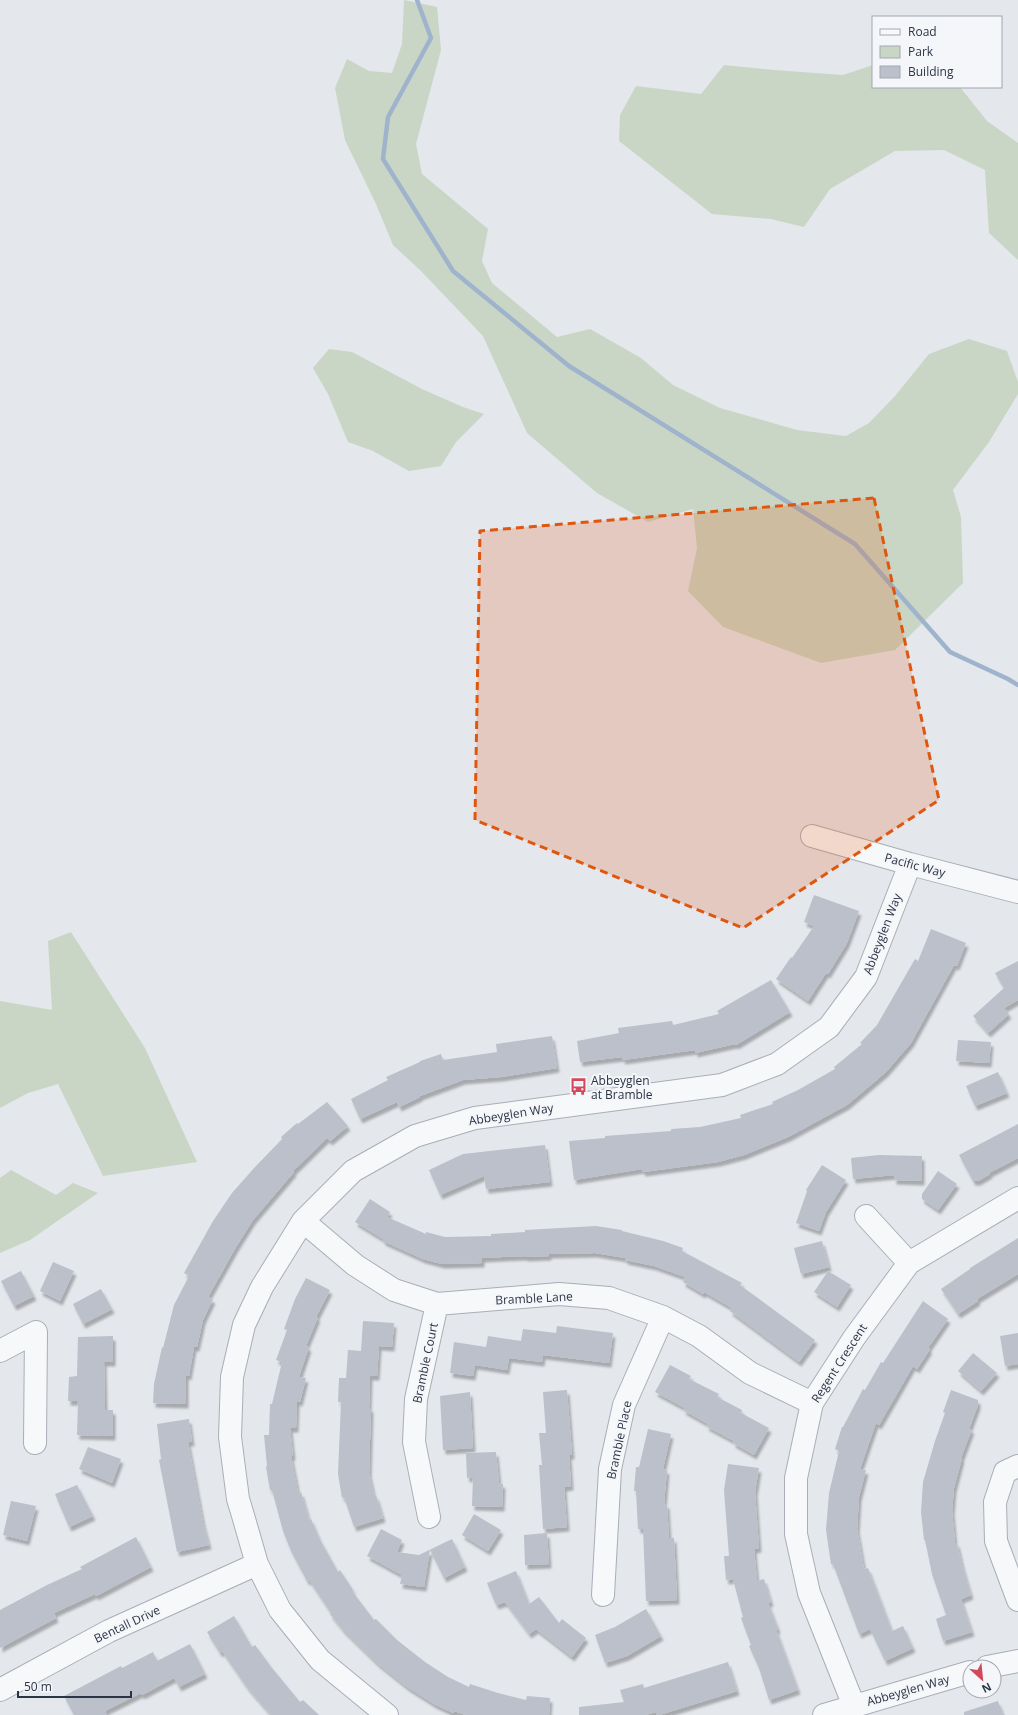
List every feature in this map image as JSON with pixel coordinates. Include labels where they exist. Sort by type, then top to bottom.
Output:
[{"type":"street","name":"Pacific Way","points":[[812,836],[910,864],[1018,892]]},
{"type":"street","name":"Abbeyglen Way","points":[[387,1715],[320,1660],[280,1610],[257,1564],[238,1499],[230,1437],[232,1376],[247,1319],[262,1287],[303,1221],[353,1171],[415,1136],[474,1118],[722,1085],[777,1064],[829,1027],[866,977],[910,864]]},
{"type":"street","name":"Regent Crescent","points":[[854,1706],[809,1593],[796,1534],[796,1478],[812,1403],[854,1338],[909,1263],[1018,1198]]},
{"type":"street","points":[[866,1216],[909,1263]]},
{"type":"street","name":"Bramble Lane","points":[[303,1221],[355,1265],[394,1290],[437,1304],[566,1295],[609,1298],[663,1317],[700,1336],[750,1373],[812,1403]]},
{"type":"street","name":"Bramble Court","points":[[429,1517],[414,1442],[416,1399],[437,1304]]},
{"type":"street","name":"Bramble Place","points":[[603,1595],[610,1469],[624,1405],[663,1317]]},
{"type":"street","points":[[0,1352],[36,1332],[35,1443]]},
{"type":"street","points":[[1018,1466],[1005,1472],[995,1502],[996,1541],[1018,1600]]},
{"type":"street","name":"Bentall Drive","points":[[0,1690],[109,1631],[257,1564]]},
{"type":"street","points":[[1002,1664],[1018,1661]]},
{"type":"street","name":"Abbeyglen Way","points":[[824,1715],[962,1674]]},
{"type":"highlighted area","points":[[874,498],[939,800],[743,928],[475,820],[480,531]]},
{"type":"green space","points":[[404,0],[437,7],[441,50],[416,144],[422,174],[488,229],[482,261],[492,283],[557,337],[590,329],[641,358],[673,385],[720,408],[797,430],[846,436],[869,423],[895,396],[929,354],[969,339],[1007,351],[1018,382],[1018,394],[989,442],[953,490],[961,517],[963,583],[895,650],[821,663],[723,627],[688,591],[697,548],[693,509],[648,522],[597,493],[527,433],[483,336],[421,271],[393,245],[376,204],[345,140],[335,88],[347,59],[369,71],[392,73],[402,44]]},
{"type":"green space","points":[[724,65],[843,75],[872,65],[872,88],[961,88],[987,121],[1018,143],[1018,260],[989,233],[985,170],[944,150],[895,151],[830,189],[804,227],[771,219],[712,214],[619,141],[620,115],[636,86],[701,94]]},
{"type":"green space","points":[[329,349],[352,352],[424,390],[463,407],[484,414],[456,442],[441,466],[409,471],[373,451],[348,442],[328,394],[313,368]]},
{"type":"green space","points":[[71,932],[145,1048],[197,1162],[103,1176],[58,1084],[28,1093],[0,1108],[0,1001],[52,1010],[48,941]]},
{"type":"green space","points":[[11,1170],[56,1195],[73,1183],[98,1193],[30,1240],[0,1253],[0,1178]]},
{"type":"building","points":[[814,895],[859,911],[847,943],[828,974],[826,973],[808,1001],[776,979],[814,926],[804,922]]},
{"type":"building","points":[[931,929],[966,943],[957,966],[954,965],[911,1043],[886,1072],[847,1105],[788,1137],[744,1155],[718,1162],[643,1172],[642,1169],[574,1180],[569,1141],[605,1138],[605,1136],[671,1131],[671,1129],[700,1127],[741,1118],[740,1115],[773,1104],[772,1102],[798,1090],[835,1069],[834,1067],[862,1044],[860,1043],[877,1025],[915,959],[918,961]]},
{"type":"building","points":[[1018,961],[1018,1000],[1004,1008],[1009,1014],[988,1033],[973,1016],[1004,988],[995,973]]},
{"type":"building","points":[[771,980],[790,1012],[736,1045],[695,1053],[695,1050],[623,1060],[622,1057],[580,1062],[577,1041],[619,1033],[618,1028],[672,1021],[673,1025],[719,1014],[717,1011]]},
{"type":"building","points":[[552,1036],[557,1068],[501,1077],[463,1080],[420,1096],[399,1107],[397,1102],[360,1119],[351,1099],[388,1080],[386,1077],[420,1061],[441,1054],[443,1060],[497,1052],[496,1044]]},
{"type":"building","points":[[958,1040],[991,1042],[989,1063],[956,1061]]},
{"type":"building","points":[[998,1072],[1007,1093],[975,1106],[966,1086]]},
{"type":"building","points":[[327,1102],[348,1126],[330,1141],[327,1138],[293,1171],[294,1172],[253,1220],[236,1247],[208,1297],[213,1299],[203,1320],[197,1347],[194,1347],[189,1376],[186,1375],[186,1404],[153,1403],[154,1384],[162,1347],[163,1348],[174,1305],[189,1276],[184,1273],[213,1221],[232,1193],[282,1139],[281,1137],[297,1123],[298,1124]]},
{"type":"building","points":[[1018,1124],[1018,1158],[989,1173],[990,1174],[978,1181],[973,1181],[959,1155]]},
{"type":"building","points":[[545,1145],[550,1182],[486,1189],[484,1176],[440,1195],[429,1170],[463,1154]]},
{"type":"building","points":[[879,1155],[922,1156],[922,1181],[894,1180],[894,1175],[853,1179],[851,1158]]},
{"type":"building","points":[[822,1165],[846,1180],[826,1212],[819,1231],[796,1223],[807,1191],[806,1190]]},
{"type":"building","points":[[938,1171],[957,1184],[938,1210],[922,1199],[922,1194]]},
{"type":"building","points":[[370,1199],[390,1212],[387,1217],[426,1234],[426,1232],[445,1237],[491,1236],[491,1234],[525,1232],[525,1230],[596,1226],[622,1230],[663,1241],[683,1248],[682,1251],[742,1283],[740,1285],[815,1340],[799,1362],[730,1311],[732,1308],[704,1292],[703,1294],[683,1282],[685,1277],[654,1266],[625,1260],[625,1258],[595,1253],[482,1258],[482,1263],[442,1264],[423,1259],[383,1241],[383,1239],[355,1222]]},
{"type":"building","points":[[1018,1238],[1018,1274],[977,1299],[978,1301],[958,1314],[941,1289],[970,1268]]},
{"type":"building","points":[[822,1241],[829,1267],[801,1274],[794,1248]]},
{"type":"building","points":[[53,1262],[74,1271],[60,1301],[40,1291]]},
{"type":"building","points":[[21,1271],[34,1296],[14,1306],[1,1281]]},
{"type":"building","points":[[828,1271],[851,1285],[837,1307],[814,1292]]},
{"type":"building","points":[[306,1278],[330,1290],[316,1317],[318,1317],[306,1346],[309,1347],[299,1377],[306,1378],[300,1402],[297,1401],[296,1428],[290,1428],[293,1456],[291,1456],[298,1493],[301,1492],[309,1520],[311,1519],[319,1538],[338,1572],[340,1570],[353,1590],[352,1591],[374,1620],[376,1619],[397,1640],[425,1662],[448,1677],[469,1687],[470,1684],[526,1700],[527,1696],[550,1698],[549,1715],[466,1715],[454,1711],[453,1713],[434,1704],[407,1687],[377,1663],[343,1630],[330,1614],[331,1613],[309,1580],[307,1581],[291,1551],[283,1531],[272,1490],[270,1490],[266,1467],[264,1435],[269,1435],[270,1404],[272,1404],[282,1362],[276,1360],[287,1330],[284,1329],[295,1299]]},
{"type":"building","points":[[101,1289],[112,1309],[83,1324],[73,1304]]},
{"type":"building","points":[[923,1301],[948,1319],[928,1348],[930,1349],[917,1369],[913,1366],[879,1425],[876,1423],[860,1469],[866,1470],[859,1497],[857,1529],[864,1569],[868,1568],[892,1631],[903,1626],[913,1648],[885,1661],[870,1629],[859,1634],[833,1564],[831,1564],[826,1530],[829,1493],[839,1451],[835,1449],[842,1427],[863,1389],[865,1390],[881,1362],[883,1363]]},
{"type":"building","points":[[363,1321],[394,1323],[392,1347],[379,1346],[377,1376],[370,1376],[369,1408],[371,1408],[369,1473],[374,1496],[376,1495],[383,1518],[354,1527],[344,1497],[342,1498],[338,1474],[341,1402],[338,1402],[339,1378],[346,1378],[348,1350],[361,1351]]},
{"type":"building","points":[[557,1326],[613,1333],[609,1363],[543,1355],[542,1362],[509,1358],[507,1370],[475,1365],[473,1376],[450,1373],[454,1342],[486,1347],[488,1336],[521,1341],[523,1329],[556,1333]]},
{"type":"building","points":[[1018,1333],[1018,1364],[1005,1366],[1000,1336]]},
{"type":"building","points":[[113,1336],[113,1362],[104,1362],[105,1410],[113,1410],[113,1436],[77,1435],[78,1401],[68,1401],[69,1377],[77,1376],[78,1337]]},
{"type":"building","points":[[973,1353],[997,1373],[981,1391],[958,1371]]},
{"type":"building","points":[[670,1365],[691,1376],[689,1379],[719,1394],[717,1397],[742,1410],[741,1413],[769,1428],[754,1455],[733,1443],[734,1441],[706,1426],[708,1424],[683,1410],[685,1408],[655,1392]]},
{"type":"building","points":[[567,1390],[572,1455],[569,1455],[571,1486],[564,1487],[567,1527],[543,1529],[539,1465],[542,1465],[539,1433],[546,1433],[543,1392]]},
{"type":"building","points":[[951,1390],[978,1400],[978,1405],[969,1429],[972,1429],[961,1458],[954,1488],[952,1511],[955,1543],[957,1543],[971,1595],[961,1599],[972,1632],[943,1641],[936,1619],[946,1615],[932,1574],[924,1540],[921,1512],[923,1482],[945,1413],[943,1412]]},
{"type":"building","points":[[470,1392],[473,1448],[443,1450],[440,1396]]},
{"type":"building","points":[[189,1419],[192,1442],[188,1442],[203,1523],[209,1545],[177,1552],[159,1460],[161,1459],[157,1424]]},
{"type":"building","points":[[648,1429],[671,1434],[663,1469],[667,1470],[664,1504],[667,1504],[669,1538],[674,1538],[677,1600],[646,1601],[643,1529],[638,1529],[636,1491],[634,1491],[636,1467],[639,1467]]},
{"type":"building","points":[[88,1447],[121,1459],[112,1483],[79,1469]]},
{"type":"building","points":[[496,1452],[499,1483],[503,1484],[502,1507],[472,1506],[473,1477],[467,1478],[466,1453]]},
{"type":"building","points":[[728,1464],[759,1468],[755,1492],[759,1548],[754,1549],[757,1581],[764,1579],[771,1602],[768,1603],[778,1629],[776,1630],[798,1690],[769,1700],[759,1668],[749,1646],[751,1645],[741,1618],[743,1617],[733,1579],[726,1580],[724,1556],[729,1556],[724,1490]]},
{"type":"building","points":[[77,1485],[93,1516],[69,1527],[55,1494]]},
{"type":"building","points":[[11,1501],[36,1506],[27,1541],[3,1535]]},
{"type":"building","points":[[474,1514],[501,1530],[488,1551],[462,1535]]},
{"type":"building","points":[[381,1529],[402,1540],[397,1552],[419,1555],[452,1539],[465,1567],[444,1578],[430,1550],[424,1587],[400,1584],[402,1575],[367,1556]]},
{"type":"building","points":[[547,1533],[549,1564],[525,1565],[524,1535]]},
{"type":"building","points":[[136,1537],[151,1567],[96,1596],[95,1594],[54,1613],[56,1618],[0,1648],[0,1610],[47,1585],[82,1569],[80,1567]]},
{"type":"building","points":[[516,1571],[529,1604],[539,1597],[559,1623],[562,1619],[586,1638],[572,1657],[536,1629],[529,1634],[505,1602],[496,1605],[487,1583]]},
{"type":"building","points":[[646,1609],[661,1636],[627,1656],[605,1663],[595,1635],[615,1627]]},
{"type":"building","points":[[234,1616],[252,1647],[255,1645],[300,1702],[303,1700],[319,1715],[271,1715],[246,1686],[222,1651],[220,1653],[207,1632]]},
{"type":"building","points":[[190,1644],[205,1674],[179,1687],[174,1678],[142,1695],[141,1693],[105,1711],[107,1715],[74,1715],[64,1696],[121,1666],[122,1668],[153,1652],[157,1661]]},
{"type":"building","points":[[728,1662],[737,1691],[659,1715],[657,1715],[656,1712],[645,1715],[579,1715],[579,1707],[624,1702],[620,1690],[643,1684],[644,1688]]},
{"type":"building","points":[[998,1701],[1003,1715],[964,1715],[964,1712]]},
{"type":"waterway","points":[[417,0],[431,38],[388,117],[383,159],[453,271],[569,366],[855,544],[950,652],[1018,685]]},
{"type":"place","name":"Abbeyglen at Bramble","points":[[578,1087]]}]
